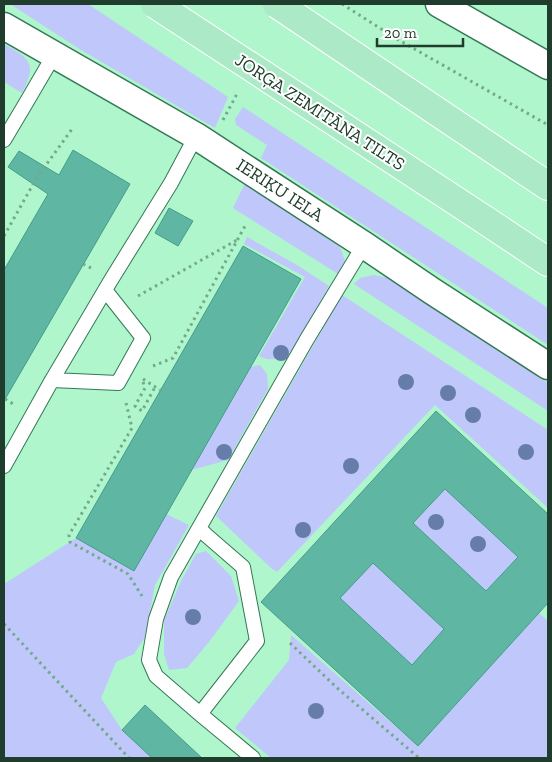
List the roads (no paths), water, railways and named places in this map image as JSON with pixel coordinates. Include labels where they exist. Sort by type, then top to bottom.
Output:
[{"type":"main road","name":"JORĢA ZEMITĀNA TILTS","points":[[155,4],[548,262]]},
{"type":"main road","points":[[277,4],[548,186]]},
{"type":"street","points":[[439,4],[548,66]]},
{"type":"street","name":"IERIĶU IELA","points":[[4,26],[196,136],[548,366]]},
{"type":"lane","points":[[4,140],[54,55]]},
{"type":"lane","points":[[4,466],[105,290],[171,183],[196,136]]},
{"type":"lane","points":[[254,758],[156,676],[149,660],[156,619],[172,577],[199,528],[307,339],[364,245]]},
{"type":"lane","points":[[52,380],[118,383],[143,338],[105,290]]},
{"type":"lane","points":[[199,528],[243,567],[257,641],[200,714]]}]
